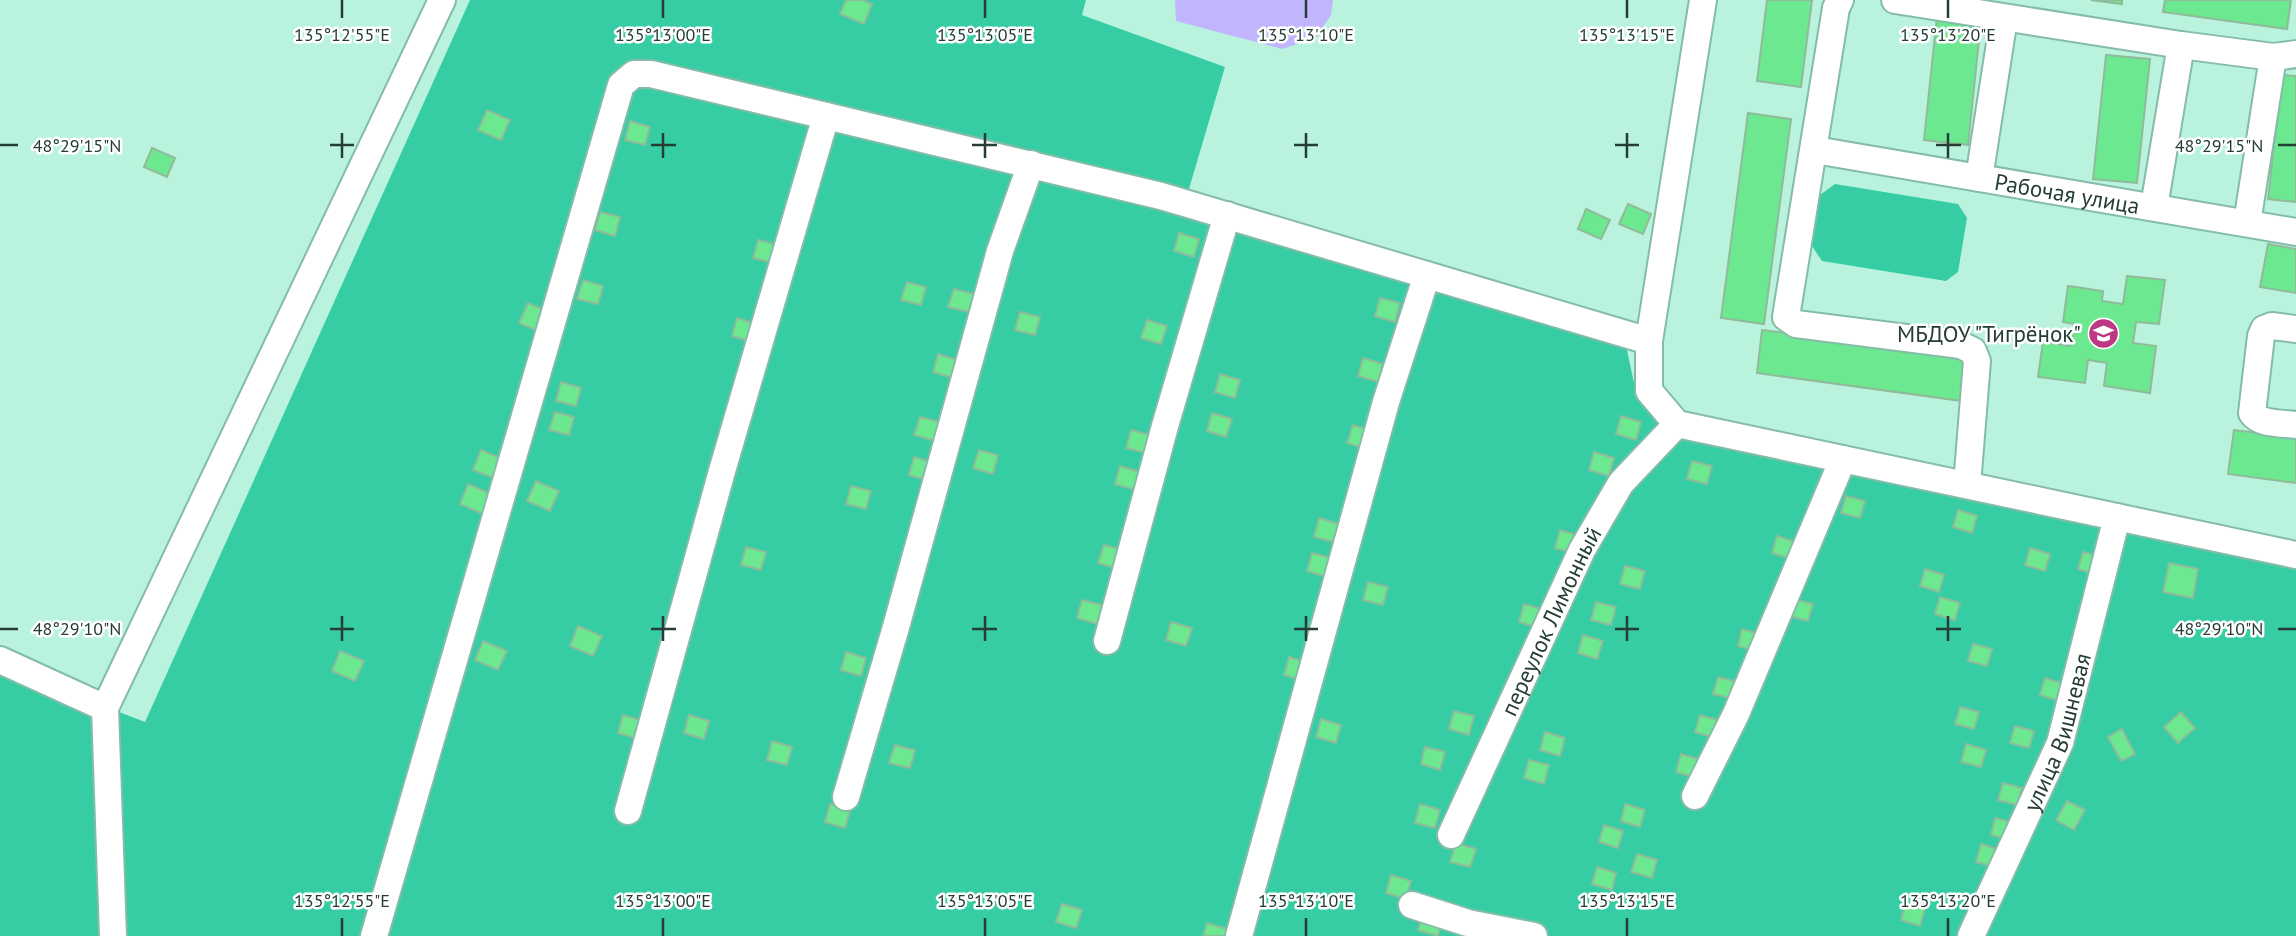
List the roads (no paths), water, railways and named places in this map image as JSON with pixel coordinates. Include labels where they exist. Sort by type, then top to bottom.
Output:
[{"type":"street","points":[[113,936],[105,708],[442,0]]},
{"type":"street","points":[[1703,0],[1650,341],[1649,391],[1677,424],[2296,555]]},
{"type":"street","points":[[1840,0],[1836,8],[1786,317],[1796,324],[1961,345],[1973,351],[1977,361],[1967,485]]},
{"type":"street","points":[[1895,0],[2181,45],[2284,55],[2247,223]]},
{"type":"street","name":"Рабочая улица","points":[[1979,178],[2004,18]]},
{"type":"street","name":"Рабочая улица","points":[[2154,207],[2181,45]]},
{"type":"street","points":[[374,936],[621,85],[634,75],[650,74],[1161,196],[1650,341]]},
{"type":"street","points":[[628,811],[726,458],[826,116]]},
{"type":"street","name":"Рабочая улица","points":[[1815,150],[2296,232]]},
{"type":"street","points":[[846,797],[1000,251],[1031,164]]},
{"type":"street","points":[[1107,640],[1165,426],[1227,215]]},
{"type":"street","points":[[1238,936],[1386,402],[1427,275]]},
{"type":"street","points":[[2296,329],[2272,326],[2264,329],[2260,336],[2252,413],[2262,421],[2296,425]]},
{"type":"street","name":"переулок Лимонный","points":[[1451,835],[1582,550],[1621,483],[1677,424]]},
{"type":"street","points":[[1695,796],[1736,714],[1843,459]]},
{"type":"street","name":"улица Вишневая","points":[[1971,936],[2060,743],[2117,517]]},
{"type":"street","points":[[0,660],[105,708]]},
{"type":"street","points":[[1412,905],[1468,923],[1534,936]]},
{"type":"place","name":"МБДОУ \"Тигрёнок\"","points":[[2104,333]]}]
